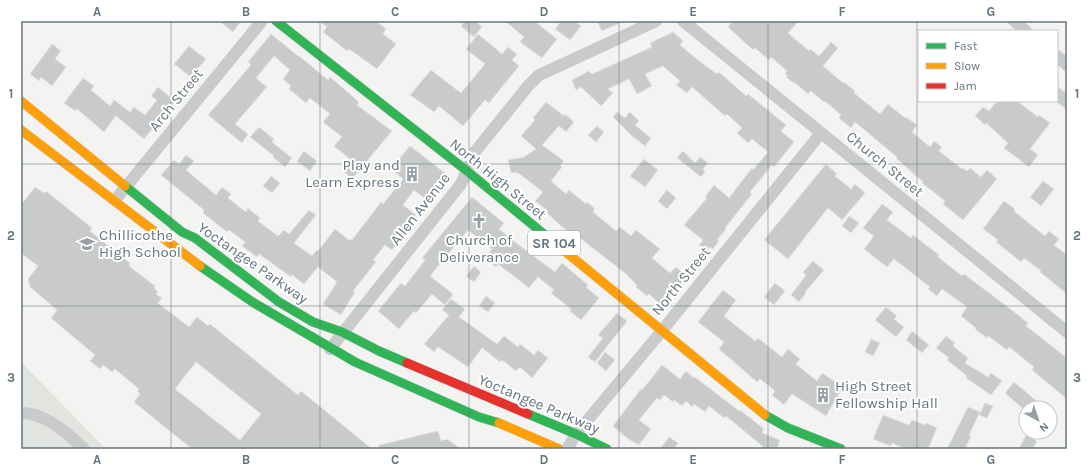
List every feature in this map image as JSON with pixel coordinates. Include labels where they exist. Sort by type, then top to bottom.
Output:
[{"type":"street","name":"Arch Street","points":[[114,200],[262,21]]},
{"type":"street","name":"North High Street","points":[[276,21],[467,171],[661,332],[766,416],[788,428],[841,449]]},
{"type":"street","name":"Allen Avenue","points":[[330,348],[461,184],[474,153],[528,86],[539,75],[656,21]]},
{"type":"street","name":"Church Street","points":[[683,21],[1067,332]]},
{"type":"street","points":[[1014,21],[1025,30]]},
{"type":"street","points":[[1058,57],[1067,64]]},
{"type":"street","name":"Yoctangee Parkway","points":[[21,101],[182,232],[195,238],[279,302],[313,322],[342,332],[379,351],[576,434],[607,449]]},
{"type":"street","name":"Yoctangee Parkway","points":[[21,130],[114,200],[169,244],[254,303],[355,362],[478,417],[497,422],[559,449]]},
{"type":"street","name":"North Street","points":[[567,449],[576,434],[661,332],[821,133]]},
{"type":"street","points":[[21,413],[40,417],[55,424],[71,436],[84,449]]},
{"type":"shaded area","points":[[21,362],[106,449],[21,449]]},
{"type":"building","points":[[219,21],[241,21],[233,32]]},
{"type":"building","points":[[319,21],[376,21],[386,29],[383,34],[396,44],[377,69],[349,49],[347,51],[323,32],[327,27]]},
{"type":"building","points":[[465,21],[475,21],[482,27],[474,37],[461,26]]},
{"type":"building","points":[[505,21],[534,21],[557,39],[542,58],[520,42],[524,37]]},
{"type":"building","points":[[561,21],[574,21],[581,26],[570,40],[555,29]]},
{"type":"building","points":[[597,21],[624,21],[602,31]]},
{"type":"building","points":[[733,21],[799,21],[788,33],[809,51],[810,49],[819,56],[831,42],[838,48],[823,66],[855,91],[854,93],[880,114],[888,104],[905,118],[906,117],[917,125],[912,132],[930,147],[934,141],[942,147],[939,151],[962,169],[963,168],[967,171],[970,168],[981,177],[987,170],[997,179],[963,220],[943,204],[945,201],[922,183],[923,182],[896,158],[897,157],[855,122],[851,128],[839,118],[841,115],[825,101],[824,102],[811,91],[808,94],[786,77],[788,76],[785,74],[787,71],[771,57],[769,60],[755,48],[753,50],[728,27]]},
{"type":"building","points":[[673,32],[683,41],[680,45],[699,61],[717,74],[719,72],[746,96],[748,94],[786,125],[781,131],[794,142],[774,167],[772,165],[750,192],[752,194],[725,228],[726,229],[717,240],[719,241],[713,249],[710,247],[707,251],[699,245],[703,240],[684,225],[707,198],[705,197],[714,185],[729,198],[752,168],[753,170],[768,152],[752,139],[748,143],[737,133],[742,128],[727,114],[725,116],[692,87],[687,93],[676,85],[680,81],[663,66],[645,74],[652,86],[637,94],[629,79],[608,89],[613,93],[601,106],[581,87],[576,90],[572,80],[589,71],[592,74],[652,47],[650,43]]},
{"type":"building","points":[[271,34],[328,80],[330,77],[359,102],[357,105],[392,131],[352,179],[342,170],[350,159],[334,146],[342,137],[323,122],[330,114],[310,98],[306,103],[289,89],[291,86],[283,79],[290,70],[274,56],[256,78],[267,87],[235,124],[248,134],[242,143],[208,115],[251,65],[248,62]]},
{"type":"building","points":[[478,34],[502,54],[508,47],[517,54],[512,60],[519,66],[489,103],[485,100],[463,126],[439,106],[434,112],[410,95],[431,70],[461,93],[485,64],[466,49]]},
{"type":"building","points":[[52,44],[61,51],[55,59],[66,67],[52,86],[41,77],[39,81],[30,74]]},
{"type":"building","points":[[189,46],[206,59],[191,77],[174,64]]},
{"type":"building","points":[[83,78],[94,86],[91,90],[110,106],[114,100],[130,112],[134,107],[145,115],[157,100],[151,96],[158,87],[175,101],[144,139],[116,116],[104,132],[77,109],[75,111],[64,103]]},
{"type":"building","points":[[1058,87],[1067,94],[1067,110],[1057,102]]},
{"type":"building","points":[[546,102],[564,116],[565,114],[574,122],[566,132],[559,126],[542,145],[564,161],[560,165],[562,167],[551,181],[566,194],[569,190],[586,204],[587,202],[595,209],[593,212],[616,231],[620,227],[631,236],[636,230],[660,249],[652,258],[670,273],[676,267],[687,276],[662,306],[649,294],[647,296],[636,287],[637,285],[625,273],[575,234],[573,235],[561,226],[547,213],[548,211],[535,201],[543,192],[517,172],[511,173],[508,160],[524,157],[536,149],[521,136],[535,120],[533,118]]},
{"type":"building","points":[[996,102],[1018,102],[1038,117],[1039,115],[1050,123],[1030,149],[1038,155],[1029,167],[1004,148],[1008,143],[986,123],[985,125],[975,116],[983,107],[989,111]]},
{"type":"building","points":[[617,112],[625,118],[630,112],[639,121],[635,125],[651,138],[645,146],[632,136],[613,117]]},
{"type":"building","points":[[597,126],[604,132],[596,142],[588,135]]},
{"type":"building","points":[[259,127],[274,139],[272,142],[292,158],[285,167],[250,137]]},
{"type":"building","points":[[410,146],[450,177],[430,203],[414,190],[403,205],[416,215],[402,233],[404,235],[392,250],[385,245],[373,260],[376,262],[353,291],[355,292],[341,315],[323,304],[337,282],[318,267],[304,284],[292,275],[291,277],[259,254],[257,257],[242,246],[245,242],[229,230],[227,232],[203,213],[204,210],[161,175],[174,160],[179,164],[186,155],[194,161],[186,170],[216,195],[222,187],[231,194],[228,198],[246,212],[248,208],[260,218],[258,221],[278,236],[284,230],[289,234],[309,210],[316,215],[294,243],[312,256],[317,250],[318,251],[335,229],[349,240],[352,240],[381,202],[383,204],[403,179],[391,169]]},
{"type":"building","points":[[304,151],[317,161],[310,171],[297,161]]},
{"type":"building","points":[[683,151],[695,163],[700,157],[708,163],[703,169],[705,172],[701,177],[677,158]]},
{"type":"building","points":[[644,159],[658,170],[645,187],[630,176]]},
{"type":"building","points":[[826,164],[837,174],[835,176],[851,189],[855,184],[865,193],[842,220],[828,208],[788,259],[764,240]]},
{"type":"building","points":[[271,176],[280,183],[272,193],[263,186]]},
{"type":"building","points":[[1043,181],[1054,189],[1041,206],[1030,197]]},
{"type":"building","points":[[35,187],[44,193],[46,191],[92,228],[90,231],[130,263],[129,266],[155,286],[154,288],[158,292],[156,294],[162,298],[158,303],[189,327],[197,317],[208,326],[210,324],[298,395],[301,391],[372,449],[192,449],[134,402],[140,394],[137,391],[139,389],[115,369],[112,372],[103,365],[100,369],[90,361],[95,355],[51,318],[57,310],[30,287],[28,279],[38,266],[21,253],[21,205]],"holes":[[[196,362],[261,414],[240,440],[175,389]]]},
{"type":"building","points":[[667,190],[676,198],[667,209],[658,201]]},
{"type":"building","points":[[472,197],[504,223],[499,229],[515,242],[555,272],[562,263],[588,285],[586,287],[599,298],[581,320],[570,311],[571,309],[551,293],[554,290],[538,277],[529,288],[498,264],[496,267],[484,258],[492,249],[468,230],[430,276],[453,294],[445,305],[432,294],[416,313],[414,311],[399,329],[378,311],[401,283],[405,286],[425,260],[422,258]]},
{"type":"building","points":[[1004,201],[1045,236],[1049,231],[1059,239],[1054,245],[1067,255],[1067,294],[1024,258],[1021,262],[996,242],[998,240],[983,229]]},
{"type":"building","points":[[882,204],[893,212],[887,220],[911,238],[913,235],[939,255],[938,257],[962,276],[964,274],[1013,311],[1028,323],[1026,326],[1067,358],[1067,399],[1032,370],[1034,367],[1009,347],[1007,350],[988,336],[987,338],[975,329],[976,328],[961,316],[967,307],[942,289],[937,296],[928,289],[930,287],[894,259],[887,267],[864,249],[874,236],[863,228]]},
{"type":"building","points":[[849,216],[859,223],[851,233],[842,226]]},
{"type":"building","points":[[813,261],[824,270],[805,292],[806,293],[799,302],[791,295],[806,275],[803,272]]},
{"type":"building","points":[[474,266],[481,272],[474,282],[466,276]]},
{"type":"building","points":[[775,283],[785,291],[774,305],[764,297]]},
{"type":"building","points":[[723,290],[736,300],[724,316],[755,341],[758,338],[782,357],[788,349],[800,359],[796,364],[817,381],[822,373],[843,387],[826,416],[792,394],[784,405],[772,395],[775,391],[760,379],[757,382],[719,349],[724,342],[698,322]]},
{"type":"building","points":[[486,296],[495,303],[488,312],[479,306]]},
{"type":"building","points":[[451,299],[465,309],[459,317],[497,344],[504,336],[518,347],[520,344],[534,355],[538,350],[548,358],[532,378],[520,367],[516,371],[502,360],[500,362],[482,348],[468,367],[438,347],[434,352],[424,344],[449,315],[442,310]]},
{"type":"building","points":[[886,307],[897,316],[894,319],[904,327],[896,337],[875,320]]},
{"type":"building","points":[[617,313],[627,321],[595,362],[588,357],[603,338],[598,335]]},
{"type":"building","points":[[912,331],[929,345],[922,353],[906,340]]},
{"type":"building","points":[[946,336],[955,343],[953,346],[968,358],[965,363],[988,377],[991,373],[1002,381],[991,395],[966,378],[967,376],[947,360],[949,358],[936,348]]},
{"type":"building","points":[[871,339],[880,343],[873,356],[865,352]]},
{"type":"building","points":[[605,352],[615,360],[606,371],[597,363]]},
{"type":"building","points":[[662,365],[680,379],[686,371],[694,378],[695,377],[764,429],[762,433],[780,440],[777,449],[766,449],[726,416],[724,418],[709,406],[705,412],[694,404],[692,407],[686,401],[682,406],[674,400],[673,402],[664,395],[660,400],[657,398],[639,420],[651,429],[639,445],[628,439],[613,426],[641,389],[642,390]]},
{"type":"building","points":[[1014,382],[1035,400],[1018,400],[1018,404],[1005,393]]},
{"type":"building","points":[[985,403],[993,406],[987,418],[979,415]]},
{"type":"building","points":[[968,407],[980,412],[969,435],[971,436],[965,449],[947,449]]},
{"type":"building","points":[[883,415],[909,425],[912,420],[926,425],[926,423],[937,428],[928,449],[906,449],[892,443],[891,446],[873,439]]},
{"type":"building","points":[[438,431],[441,441],[447,439],[461,449],[379,449],[379,445]]},
{"type":"building","points":[[669,437],[678,443],[674,449],[660,449]]},
{"type":"building","points":[[1024,440],[1037,441],[1033,449],[1019,449]]},
{"type":"traffic: fast","points":[[276,21],[467,171],[556,244]]},
{"type":"traffic: fast","points":[[125,186],[182,232],[195,238],[279,302],[313,322],[342,332],[379,351],[407,363]]},
{"type":"traffic: fast","points":[[200,266],[254,303],[355,362],[479,417],[499,423]]},
{"type":"traffic: fast","points":[[528,414],[607,449]]},
{"type":"traffic: fast","points":[[765,415],[788,428],[841,449]]},
{"type":"traffic: slow","points":[[21,101],[125,186]]},
{"type":"traffic: slow","points":[[21,130],[200,266]]},
{"type":"traffic: slow","points":[[556,244],[765,415]]},
{"type":"traffic: slow","points":[[499,423],[559,449]]},
{"type":"traffic: jam","points":[[407,363],[528,414]]},
{"type":"place","name":"Play and Learn Express","points":[[412,174]]},
{"type":"place","name":"Church of Deliverance","points":[[479,221]]},
{"type":"place","name":"Chillicothe High School","points":[[87,244]]},
{"type":"place","name":"High Street Fellowship Hall","points":[[823,395]]}]
